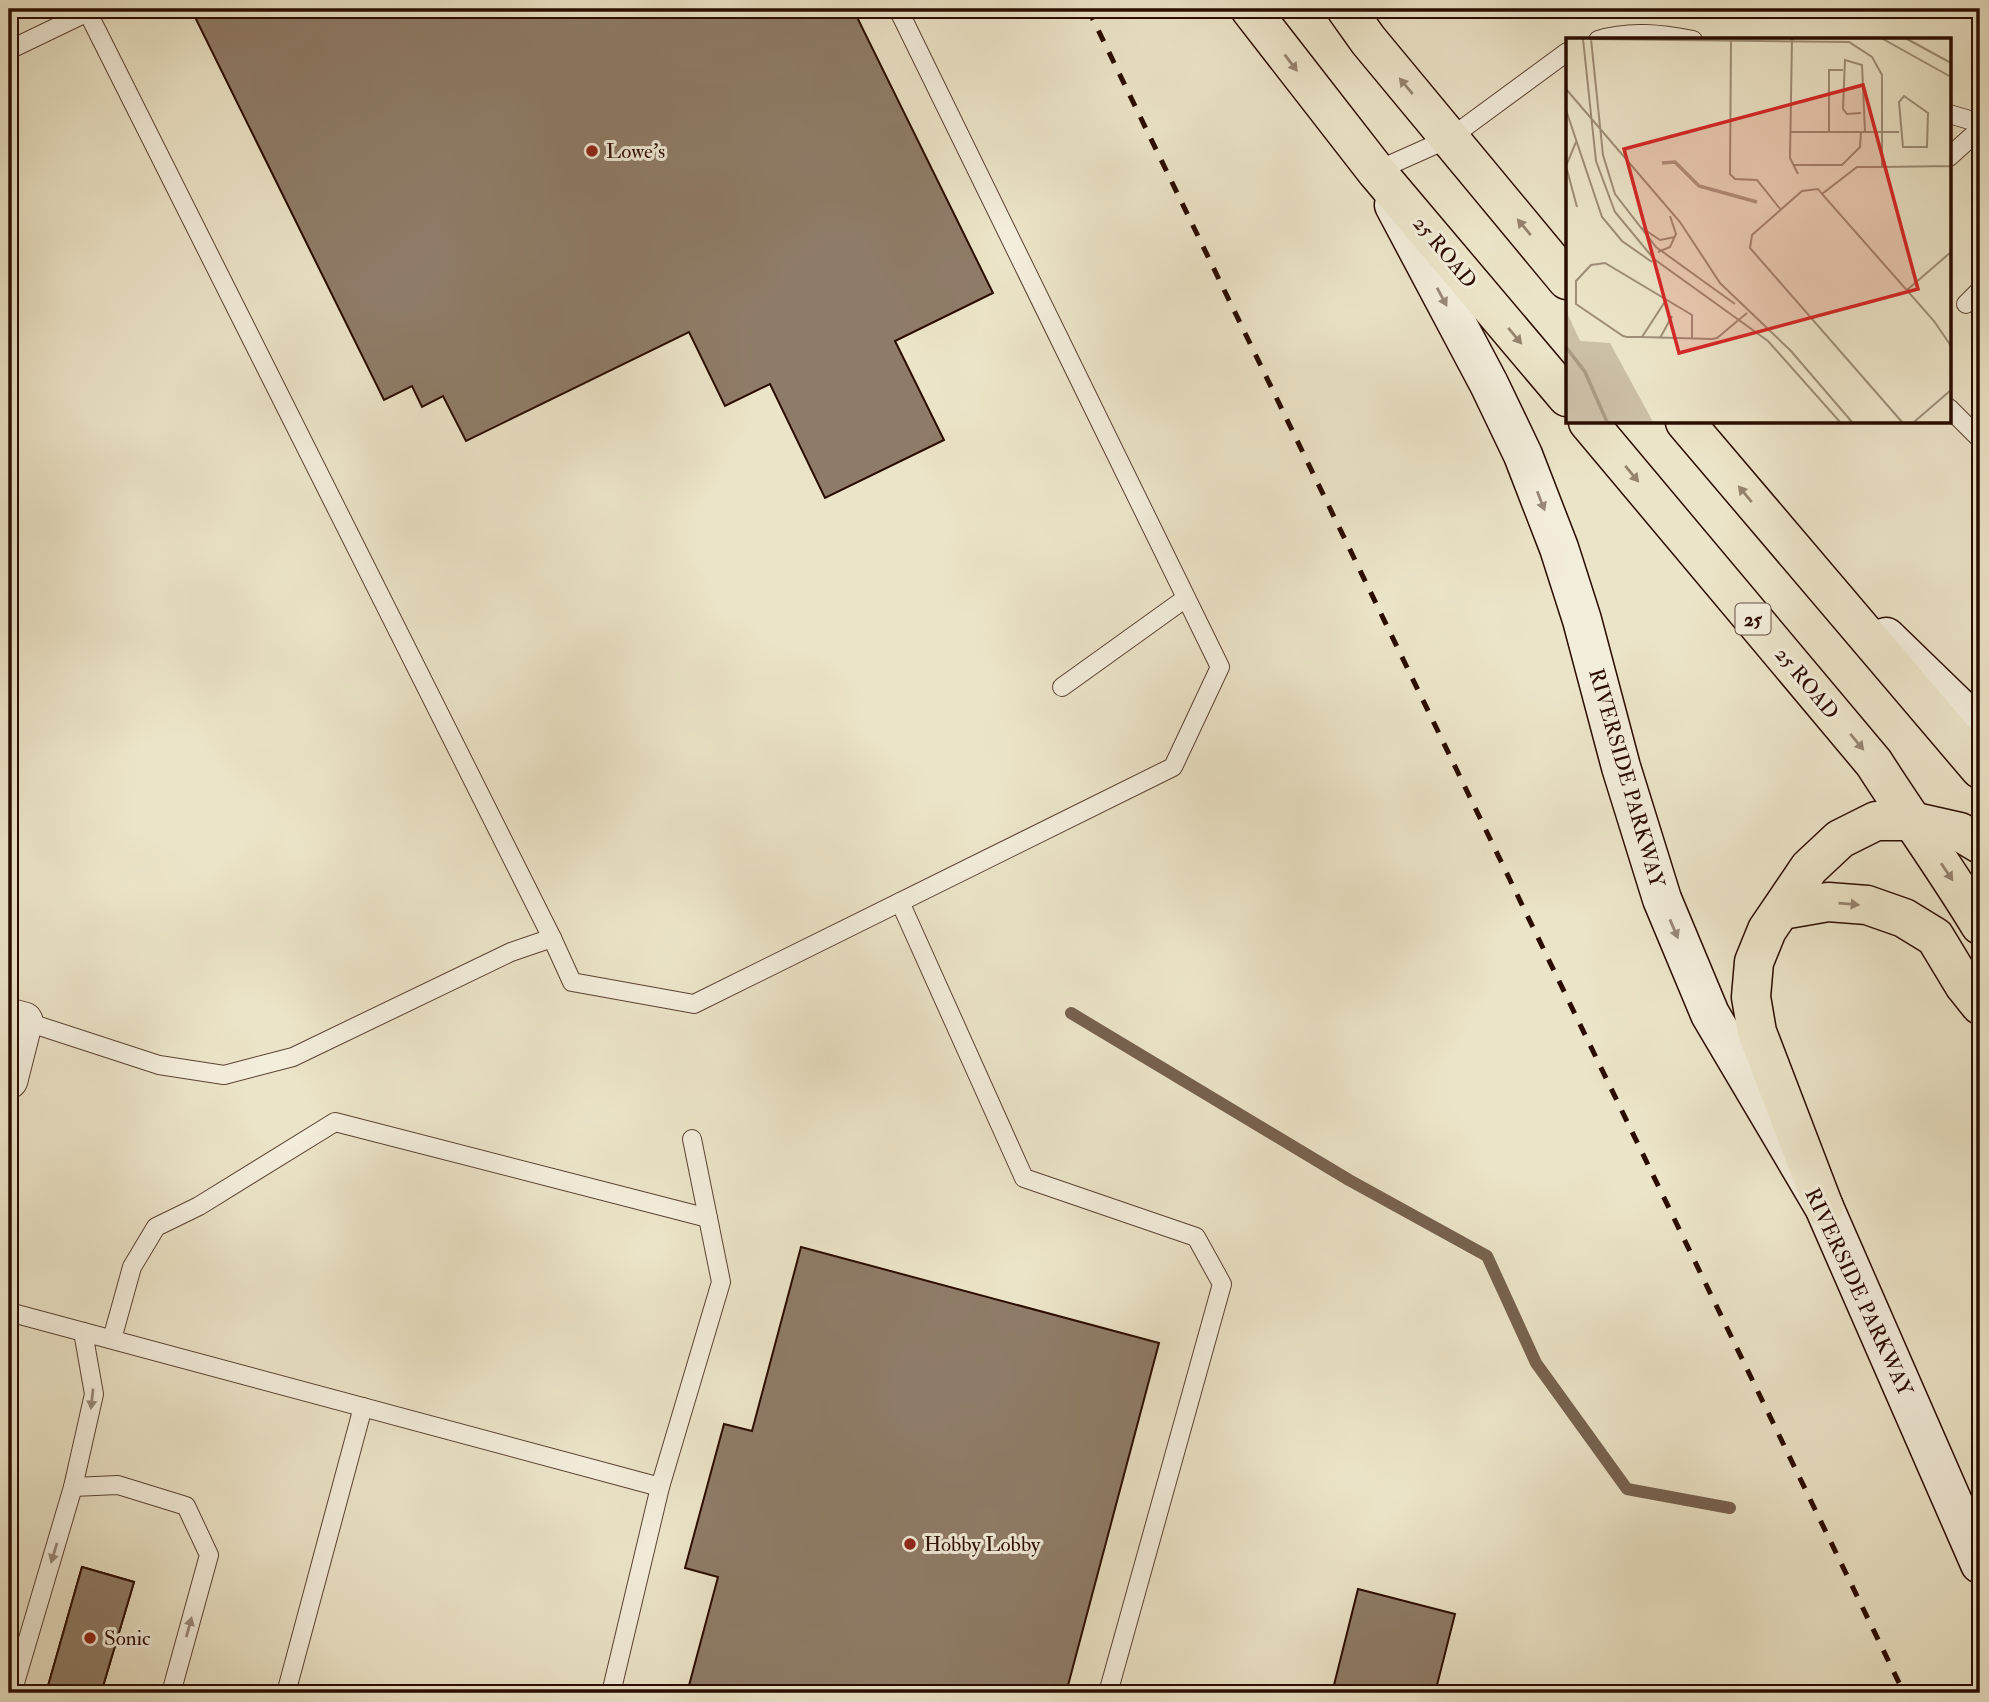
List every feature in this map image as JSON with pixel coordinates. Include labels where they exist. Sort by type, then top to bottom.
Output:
[{"type":"main road","name":"RIVERSIDE PARKWAY","points":[[1250,9],[1376,171],[1489,384],[1523,455],[1583,620],[1621,767],[1662,899],[1710,1014],[1824,1207],[1980,1564]]},
{"type":"main road","points":[[1346,9],[1368,40],[1566,278]]},
{"type":"main road","name":"25 ROAD","points":[[1376,171],[1566,396]]},
{"type":"main road","name":"25 ROAD","points":[[1590,424],[1874,763],[1980,925]]},
{"type":"main road","points":[[1687,424],[1980,769]]},
{"type":"main road","points":[[1783,540],[1980,728]]},
{"type":"main road","points":[[1824,1207],[1757,1032],[1751,996],[1754,962],[1767,930],[1809,868],[1840,839],[1877,821],[1911,821],[1960,832],[1980,844]]},
{"type":"main road","points":[[1782,910],[1828,902],[1867,905],[1904,918],[1935,937],[1964,985],[1980,1004]]},
{"type":"street","points":[[9,1080],[17,1019]]},
{"type":"lane","points":[[9,50],[87,10],[572,982],[694,1004],[1173,767],[1220,667],[898,9]]},
{"type":"lane","points":[[1613,38],[1665,34],[1684,38]]},
{"type":"lane","points":[[1376,171],[1450,138],[1566,53]]},
{"type":"lane","points":[[1951,115],[1980,123]]},
{"type":"lane","points":[[1951,155],[1980,128]]},
{"type":"lane","points":[[1966,304],[1980,290]]},
{"type":"lane","points":[[1951,410],[1980,439]]},
{"type":"lane","points":[[1062,687],[1186,598]]},
{"type":"lane","points":[[900,902],[1024,1178],[1196,1237],[1222,1284],[1108,1693]]},
{"type":"lane","points":[[17,1019],[159,1065],[224,1075],[293,1057],[511,952],[552,938]]},
{"type":"lane","points":[[112,1339],[132,1267],[156,1227],[199,1206],[335,1122],[708,1218]]},
{"type":"lane","points":[[611,1693],[660,1487],[722,1282],[692,1139]]},
{"type":"lane","points":[[9,1312],[660,1487]]},
{"type":"lane","points":[[12,1693],[73,1487],[94,1394],[83,1332]]},
{"type":"lane","points":[[286,1693],[363,1407]]},
{"type":"lane","points":[[73,1487],[118,1485],[186,1506],[209,1555],[171,1693]]},
{"type":"building","name":"Lowe's","points":[[191,9],[853,9],[993,293],[895,341],[944,440],[825,498],[770,384],[725,406],[689,332],[466,441],[443,396],[422,407],[412,386],[384,400]]},
{"type":"building","points":[[801,1247],[1159,1343],[1066,1693],[687,1693],[718,1577],[685,1568],[724,1424],[752,1431]]},
{"type":"building","name":"Sonic","points":[[82,1567],[134,1582],[101,1693],[46,1693]]},
{"type":"building","name":"Sonic","points":[[82,1567],[134,1582],[101,1693],[46,1693]]},
{"type":"building","points":[[1358,1589],[1455,1614],[1435,1693],[1332,1693]]},
{"type":"waterway","points":[[1071,1013],[1349,1180],[1487,1256],[1536,1363],[1627,1489],[1730,1508]]},
{"type":"railway","points":[[1088,9],[1904,1693]]},
{"type":"place","name":"Lowe's","points":[[592,151]]},
{"type":"place","name":"Hobby Lobby","points":[[910,1544]]},
{"type":"place","name":"Sonic","points":[[90,1638]]}]
